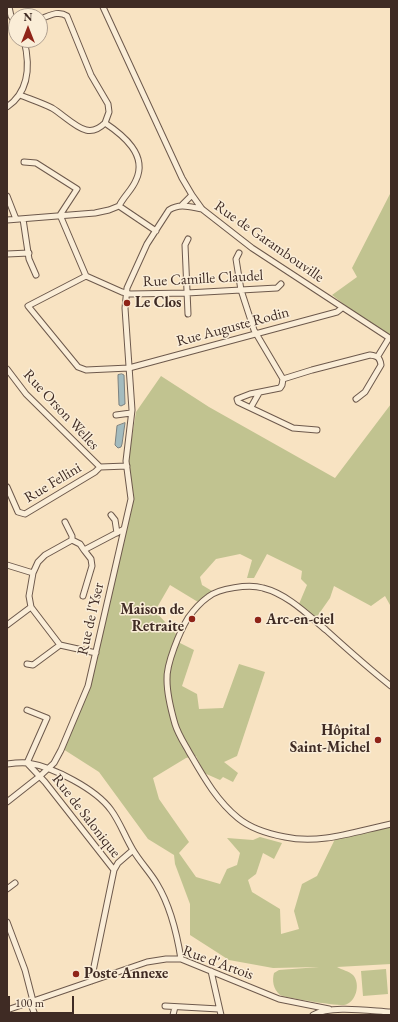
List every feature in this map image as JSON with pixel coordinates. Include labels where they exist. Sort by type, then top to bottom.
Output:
[{"type":"street","name":"Rue de Garambouville","points":[[103,7],[163,137],[192,194],[202,209],[252,248],[390,339]]},
{"type":"street","points":[[20,95],[65,116],[79,128],[86,131],[93,131],[105,123],[109,112],[108,104],[91,75],[67,16],[57,13],[48,16]]},
{"type":"street","points":[[7,107],[20,95],[26,81],[28,67],[26,48]]},
{"type":"street","points":[[7,220],[60,215],[96,214],[119,206],[123,197],[130,190],[136,180],[139,161],[134,149],[129,143],[117,131],[105,123]]},
{"type":"street","points":[[24,162],[36,163],[78,189],[60,215]]},
{"type":"street","name":"Rue de l'Yser","points":[[7,802],[49,768],[61,750],[88,686],[131,499],[126,453],[131,413],[125,308],[128,282],[147,244],[169,210],[182,205],[192,194]]},
{"type":"street","points":[[7,196],[16,220]]},
{"type":"street","points":[[182,205],[202,209]]},
{"type":"street","points":[[119,206],[156,231]]},
{"type":"street","points":[[60,215],[86,276],[126,293]]},
{"type":"street","points":[[24,218],[29,260],[36,275]]},
{"type":"street","points":[[188,239],[185,245],[188,314]]},
{"type":"street","points":[[7,254],[29,253]]},
{"type":"street","points":[[239,253],[236,258],[244,303],[257,333],[283,379],[280,388],[237,399],[238,402],[293,428],[317,430]]},
{"type":"street","name":"Rue Auguste Rodin","points":[[86,276],[28,306],[80,369],[86,370],[129,368],[338,312],[342,308]]},
{"type":"street","name":"Rue Camille Claudel","points":[[126,293],[187,293],[277,288],[281,284]]},
{"type":"street","points":[[378,356],[390,339]]},
{"type":"street","points":[[283,379],[361,357],[370,355],[378,356]]},
{"type":"street","points":[[356,398],[364,392],[381,365],[381,360],[378,356]]},
{"type":"street","name":"Rue Orson Welles","points":[[7,369],[26,394],[100,467]]},
{"type":"street","points":[[251,407],[259,393]]},
{"type":"street","points":[[116,415],[131,413]]},
{"type":"street","name":"Rue Fellini","points":[[7,487],[18,512],[25,514],[95,472],[100,467],[127,466]]},
{"type":"street","points":[[111,515],[115,520],[117,533]]},
{"type":"street","points":[[65,522],[72,536],[72,540]]},
{"type":"street","points":[[84,550],[124,529]]},
{"type":"street","points":[[72,540],[80,544],[91,559],[92,566],[83,596]]},
{"type":"street","points":[[72,540],[45,555],[38,562],[33,572],[29,596],[31,607],[60,645],[96,653]]},
{"type":"street","points":[[7,565],[33,572]]},
{"type":"street","points":[[391,686],[306,613],[283,596],[262,587],[248,586],[227,589],[209,596],[189,617],[176,644],[170,660],[166,678],[175,725],[210,788],[222,803],[239,819],[270,833],[286,838],[308,839],[328,838],[391,824]]},
{"type":"street","points":[[7,625],[31,607]]},
{"type":"street","points":[[27,664],[33,665],[60,645]]},
{"type":"street","points":[[27,710],[47,718],[27,763]]},
{"type":"street","points":[[7,764],[27,763],[49,768],[56,773],[80,784],[97,795],[111,809],[133,850],[158,884],[168,906],[181,959]]},
{"type":"street","name":"Rue de Salonique","points":[[27,763],[40,776],[114,870]]},
{"type":"street","points":[[91,981],[114,870],[118,863],[133,850]]},
{"type":"street","points":[[7,889],[15,883]]},
{"type":"street","points":[[7,922],[25,970],[35,1015]]},
{"type":"street","name":"Rue d'Artois","points":[[7,1010],[147,962],[166,959],[181,959],[279,999],[329,1009],[391,1012]]},
{"type":"street","points":[[211,971],[221,1015]]},
{"type":"street","points":[[165,1006],[219,1009]]},
{"type":"street","points":[[312,1006],[314,1010],[313,1015]]},
{"type":"street","points":[[174,1015],[175,1007]]},
{"type":"street","points":[[313,1015],[329,1009]]},
{"type":"green space","points":[[391,192],[391,341],[332,295],[357,277],[352,268]]},
{"type":"green space","points":[[161,376],[209,407],[335,478],[391,404],[390,605],[385,596],[371,606],[334,586],[330,598],[316,618],[299,604],[307,585],[301,579],[302,571],[267,554],[254,578],[247,578],[252,560],[240,554],[216,559],[200,577],[202,585],[212,591],[198,602],[170,585],[155,611],[176,634],[176,641],[194,650],[182,686],[197,694],[199,709],[223,708],[239,664],[265,672],[237,756],[224,762],[238,773],[233,782],[223,777],[220,780],[204,773],[196,756],[186,758],[153,778],[159,799],[189,842],[179,853],[196,877],[220,884],[227,869],[237,865],[240,853],[227,838],[253,840],[260,837],[282,843],[274,859],[263,853],[256,874],[248,880],[252,892],[280,909],[281,934],[299,929],[294,911],[302,884],[317,876],[335,839],[391,826],[391,964],[337,967],[353,975],[357,983],[356,993],[352,1001],[348,1004],[340,1005],[291,998],[280,995],[276,990],[273,976],[274,973],[279,970],[319,967],[273,968],[229,960],[190,935],[190,904],[175,864],[174,855],[148,839],[99,772],[63,749],[90,684],[110,591],[134,497],[128,461],[136,412]]},
{"type":"green space","points":[[386,969],[388,994],[363,996],[361,971]]},
{"type":"water","points":[[118,375],[124,375],[125,404],[121,406],[119,405]]},
{"type":"water","points":[[125,423],[122,444],[121,447],[118,448],[115,445],[117,426]]},
{"type":"place","name":"Le Clos","points":[[127,303]]},
{"type":"place","name":"Maison de Retraite","points":[[192,619]]},
{"type":"place","name":"Arc-en-ciel","points":[[258,620]]},
{"type":"place","name":"Hôpital Saint-Michel","points":[[378,740]]},
{"type":"place","name":"Poste Annexe","points":[[76,974]]}]
